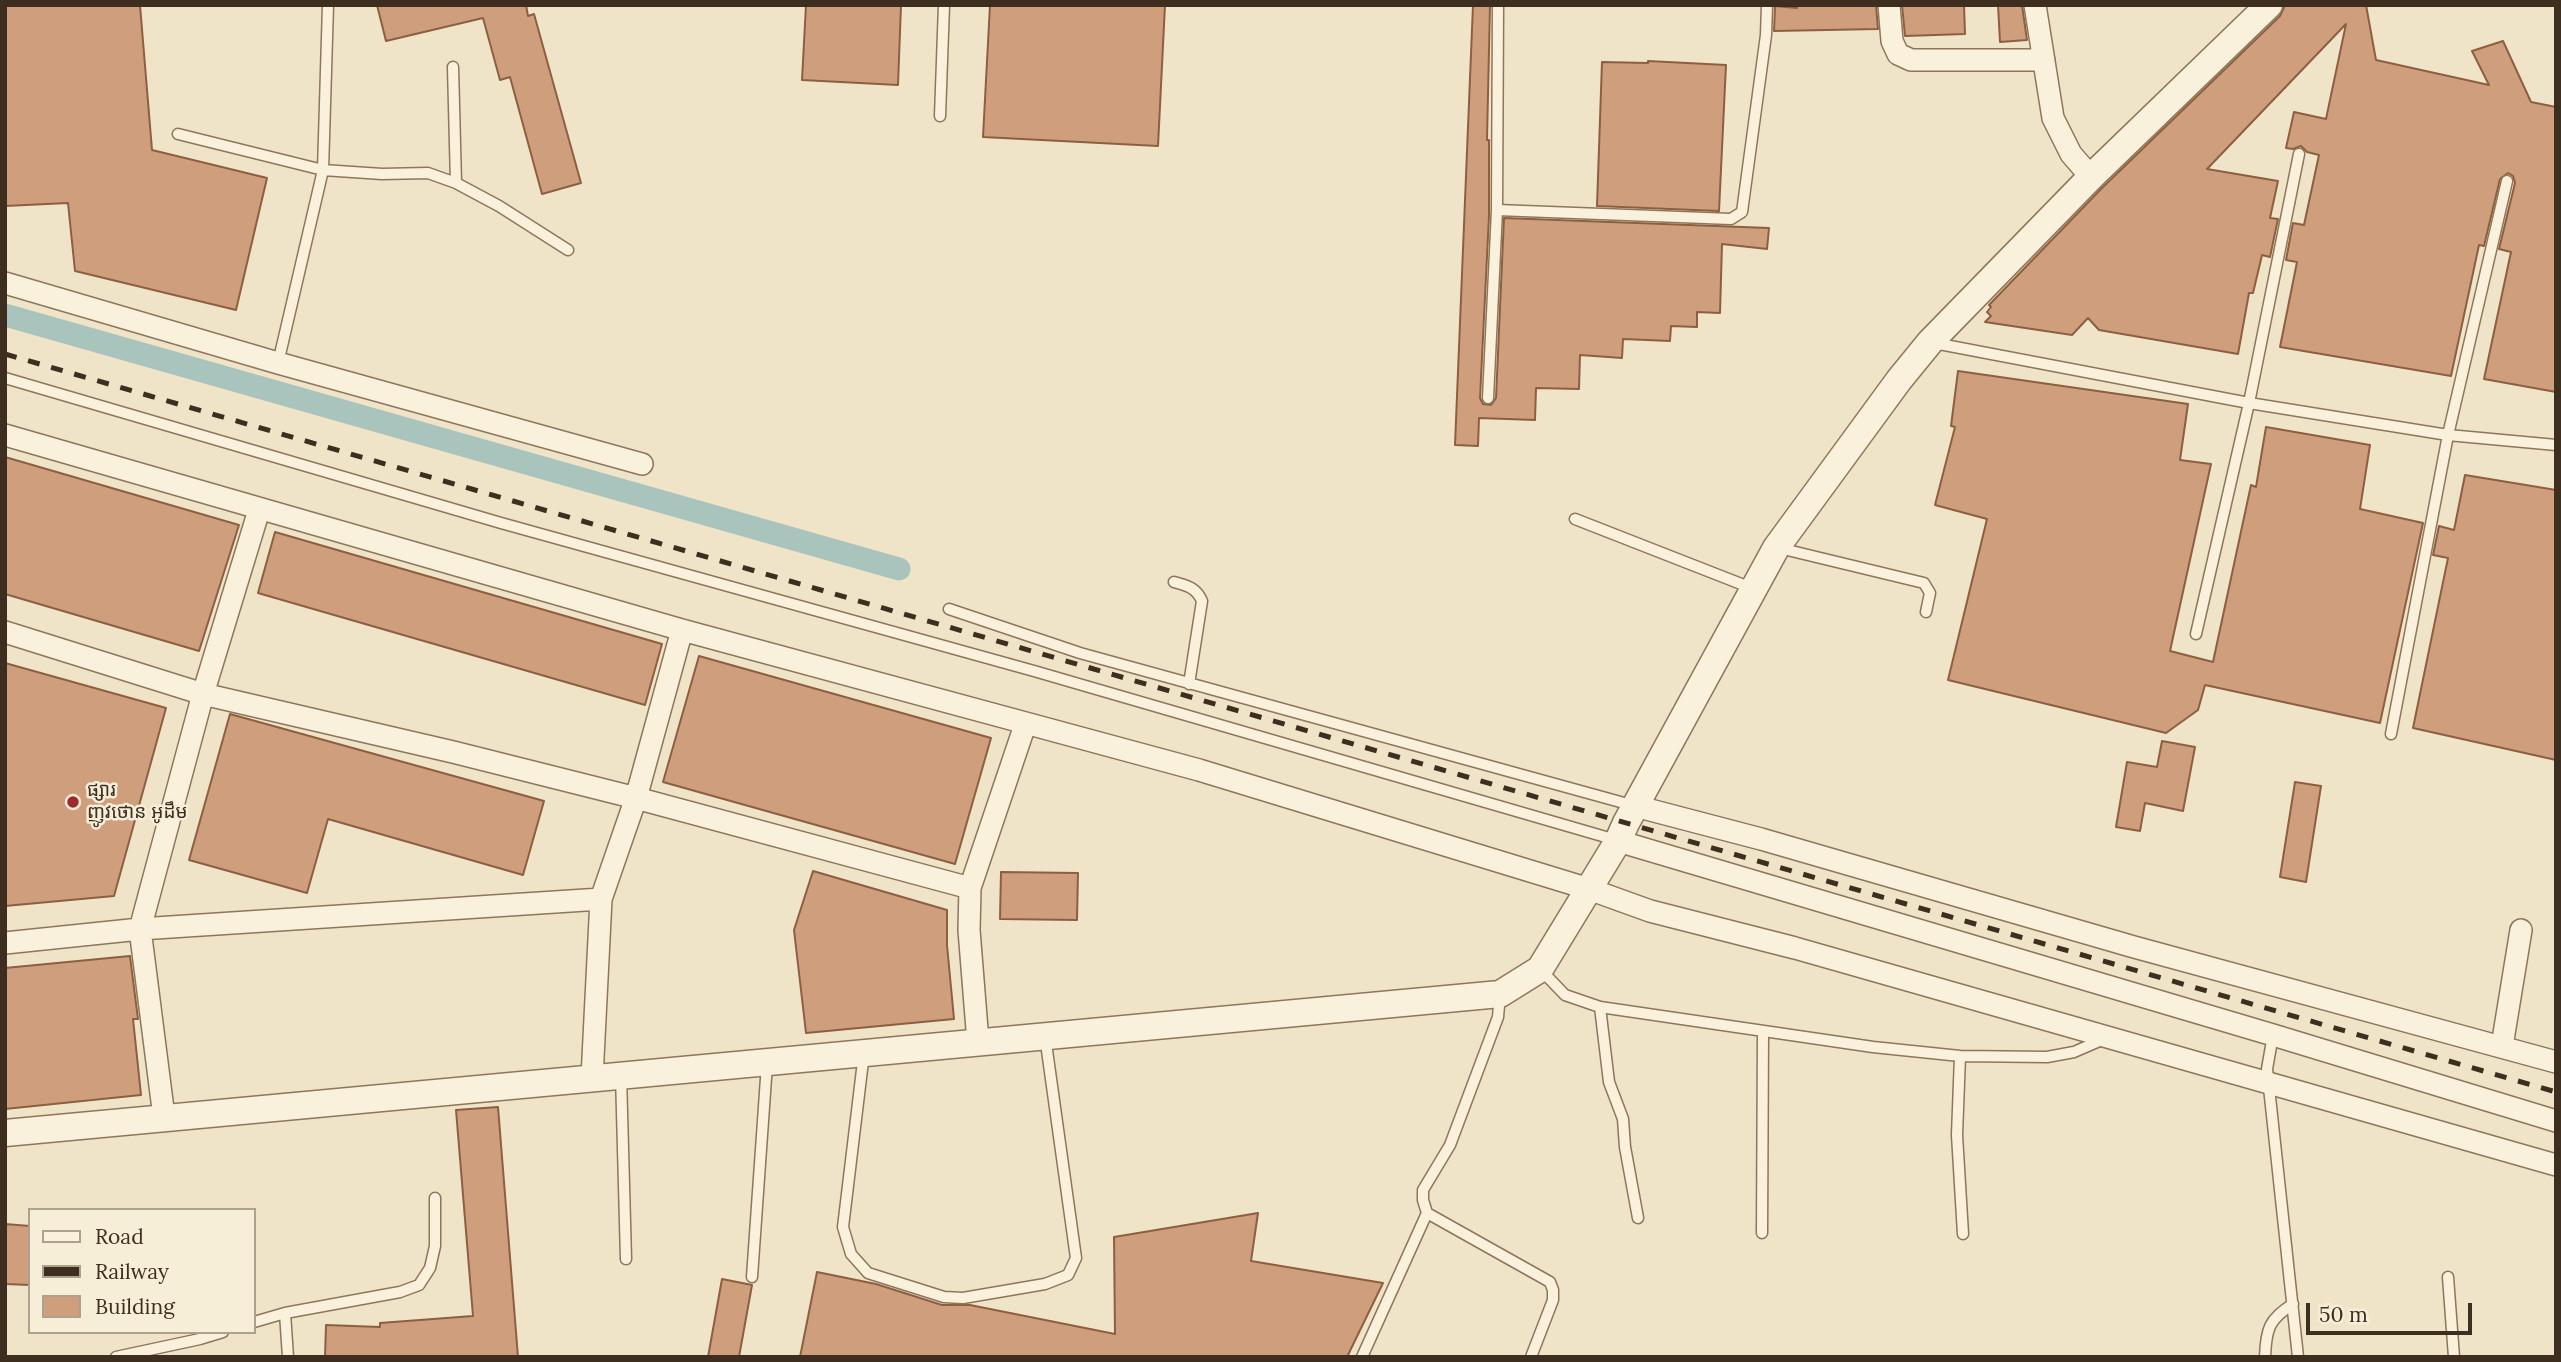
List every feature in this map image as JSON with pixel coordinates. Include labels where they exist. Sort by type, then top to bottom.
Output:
[{"type":"street","points":[[1889,5],[1895,48],[1898,54],[1911,60],[2044,60]]},
{"type":"street","points":[[2035,5],[2053,118],[2071,154],[2091,177]]},
{"type":"street","points":[[5,1133],[1500,994],[1539,969],[1618,841],[1776,548],[1899,380],[1930,342],[2091,177],[2269,5]]},
{"type":"street","points":[[5,283],[278,363],[642,464]]},
{"type":"street","points":[[5,436],[682,630],[1199,771],[1589,889],[1650,911],[1795,948],[2107,1038],[2268,1077],[2556,1165]]},
{"type":"street","points":[[164,1117],[141,929],[203,694],[259,510]]},
{"type":"street","points":[[592,1078],[601,899],[636,798],[682,630]]},
{"type":"street","points":[[5,632],[203,694],[636,798],[970,888]]},
{"type":"street","points":[[978,1042],[969,930],[970,888],[1025,725]]},
{"type":"street","points":[[1635,806],[1761,839],[2147,951],[2556,1062]]},
{"type":"street","points":[[1618,841],[2271,1041],[2556,1121]]},
{"type":"street","points":[[5,943],[141,929],[601,899]]},
{"type":"street","points":[[2501,1046],[2521,930]]},
{"type":"lane","points":[[278,363],[323,170],[328,5]]},
{"type":"lane","points":[[940,116],[944,5]]},
{"type":"lane","points":[[1488,398],[1497,210],[1498,5]]},
{"type":"lane","points":[[1497,210],[1731,219],[1742,212],[1766,35],[1767,5]]},
{"type":"lane","points":[[453,67],[456,183]]},
{"type":"lane","points":[[178,134],[323,170],[382,174],[428,173],[456,183],[499,206],[568,250]]},
{"type":"lane","points":[[2196,634],[2249,403],[2299,155]]},
{"type":"lane","points":[[2391,734],[2448,435],[2507,181]]},
{"type":"lane","points":[[1930,342],[2249,403],[2448,435],[2556,445]]},
{"type":"lane","points":[[5,377],[514,527],[1034,671],[1618,841]]},
{"type":"lane","points":[[1575,519],[1754,589]]},
{"type":"lane","points":[[1776,548],[1924,583],[1930,593],[1926,612]]},
{"type":"lane","points":[[1174,582],[1192,587],[1202,601],[1189,684]]},
{"type":"lane","points":[[949,608],[1080,653],[1635,806]]},
{"type":"lane","points":[[1539,969],[1565,995],[1600,1007],[1873,1047],[1960,1056],[2047,1057],[2074,1052],[2107,1038]]},
{"type":"lane","points":[[1362,1357],[1427,1213],[1423,1190],[1450,1145],[1497,1017],[1500,994]]},
{"type":"lane","points":[[1600,1007],[1609,1082],[1623,1119],[1625,1147],[1639,1218]]},
{"type":"lane","points":[[1762,1233],[1763,1032]]},
{"type":"lane","points":[[864,1053],[843,1227],[851,1254],[868,1273],[944,1297],[963,1298],[1045,1284],[1068,1275],[1076,1258],[1045,1036]]},
{"type":"lane","points":[[2271,1041],[2268,1077],[2298,1357]]},
{"type":"lane","points":[[1960,1056],[1957,1135],[1964,1234]]},
{"type":"lane","points":[[752,1277],[767,1062]]},
{"type":"lane","points":[[621,1075],[626,1259]]},
{"type":"lane","points":[[256,1321],[285,1313],[400,1292],[419,1284],[430,1268],[435,1247],[435,1198]]},
{"type":"lane","points":[[1427,1213],[1550,1282],[1553,1300],[1531,1357]]},
{"type":"lane","points":[[2448,1277],[2454,1357]]},
{"type":"lane","points":[[2265,1357],[2269,1326],[2277,1314],[2293,1304]]},
{"type":"lane","points":[[285,1313],[289,1357]]},
{"type":"lane","points":[[116,1357],[216,1334]]},
{"type":"building","points":[[5,5],[140,5],[152,150],[267,178],[236,310],[75,271],[68,203],[5,206]]},
{"type":"building","points":[[377,5],[526,5],[528,16],[534,14],[581,183],[542,194],[510,77],[500,80],[483,18],[386,41]]},
{"type":"building","points":[[806,5],[901,5],[898,85],[802,80]]},
{"type":"building","points":[[990,5],[1165,5],[1158,146],[983,137]]},
{"type":"building","points":[[1473,5],[1490,5],[1487,140],[1489,216],[1480,398],[1483,404],[1491,405],[1496,398],[1504,218],[1769,228],[1767,249],[1722,244],[1720,313],[1697,312],[1697,327],[1671,326],[1670,341],[1623,339],[1622,358],[1580,355],[1579,389],[1536,388],[1535,420],[1479,418],[1478,446],[1455,445]]},
{"type":"building","points":[[1876,5],[1878,29],[1774,31],[1775,6],[1797,8]]},
{"type":"building","points":[[1902,5],[1964,5],[1965,34],[1905,36]]},
{"type":"building","points":[[1998,5],[2022,5],[2027,40],[2000,42]]},
{"type":"building","points":[[2285,5],[2366,5],[2376,60],[2489,85],[2472,51],[2503,41],[2531,102],[2556,107],[2556,392],[2484,379],[2511,252],[2499,249],[2515,183],[2513,176],[2508,173],[2500,179],[2484,246],[2479,245],[2451,376],[2280,347],[2297,262],[2286,260],[2293,223],[2304,225],[2319,155],[2307,152],[2301,146],[2286,148],[2294,112],[2326,119],[2346,24],[2207,169],[2278,181],[2270,218],[2278,219],[2270,257],[2262,255],[2253,293],[2249,293],[2238,354],[2099,330],[2088,318],[2072,335],[1985,322],[1991,316],[1987,312],[1991,307],[1989,305],[2102,188],[2280,16]]},
{"type":"building","points":[[1648,61],[1726,65],[1719,211],[1597,206],[1602,62]]},
{"type":"building","points":[[1958,371],[2188,404],[2180,460],[2211,464],[2170,651],[2213,662],[2251,485],[2256,487],[2266,427],[2370,445],[2360,509],[2423,523],[2380,723],[2205,685],[2198,710],[2166,733],[1948,680],[1987,519],[1935,505],[1955,427],[1951,426]]},
{"type":"building","points":[[5,457],[239,525],[199,651],[5,594]]},
{"type":"building","points":[[2465,475],[2556,490],[2556,760],[2413,728],[2448,558],[2433,555],[2439,526],[2454,530]]},
{"type":"building","points":[[275,532],[662,644],[645,705],[258,593]]},
{"type":"building","points":[[699,656],[991,738],[955,864],[663,782]]},
{"type":"building","name":"ផ្សារ ញូវថោន អូដឹម","points":[[5,663],[166,708],[114,896],[5,906]]},
{"type":"building","points":[[230,714],[544,801],[523,875],[328,819],[307,893],[189,860]]},
{"type":"building","points":[[2162,741],[2195,747],[2183,811],[2145,803],[2140,831],[2116,827],[2127,762],[2157,767]]},
{"type":"building","points":[[2295,782],[2321,786],[2306,882],[2280,877]]},
{"type":"building","points":[[813,871],[947,910],[947,945],[954,1019],[806,1033],[794,930]]},
{"type":"building","points":[[1001,872],[1078,873],[1077,920],[1000,919]]},
{"type":"building","points":[[130,956],[138,1019],[133,1019],[141,1095],[5,1109],[5,968]]},
{"type":"building","points":[[498,1107],[518,1357],[325,1357],[326,1325],[380,1327],[380,1323],[473,1316],[456,1110]]},
{"type":"building","points":[[1258,1213],[1251,1261],[1383,1283],[1347,1357],[800,1357],[817,1272],[876,1284],[942,1305],[970,1305],[1115,1334],[1114,1237]]},
{"type":"building","points":[[5,1224],[28,1226],[28,1285],[5,1284]]},
{"type":"building","points":[[722,1279],[752,1285],[739,1357],[708,1357]]},
{"type":"waterway","points":[[5,315],[899,569]]},
{"type":"railway","points":[[5,354],[2556,1092]]},
{"type":"place","name":"ផ្សារ ញូវថោន អូដឹម","points":[[73,802]]}]
